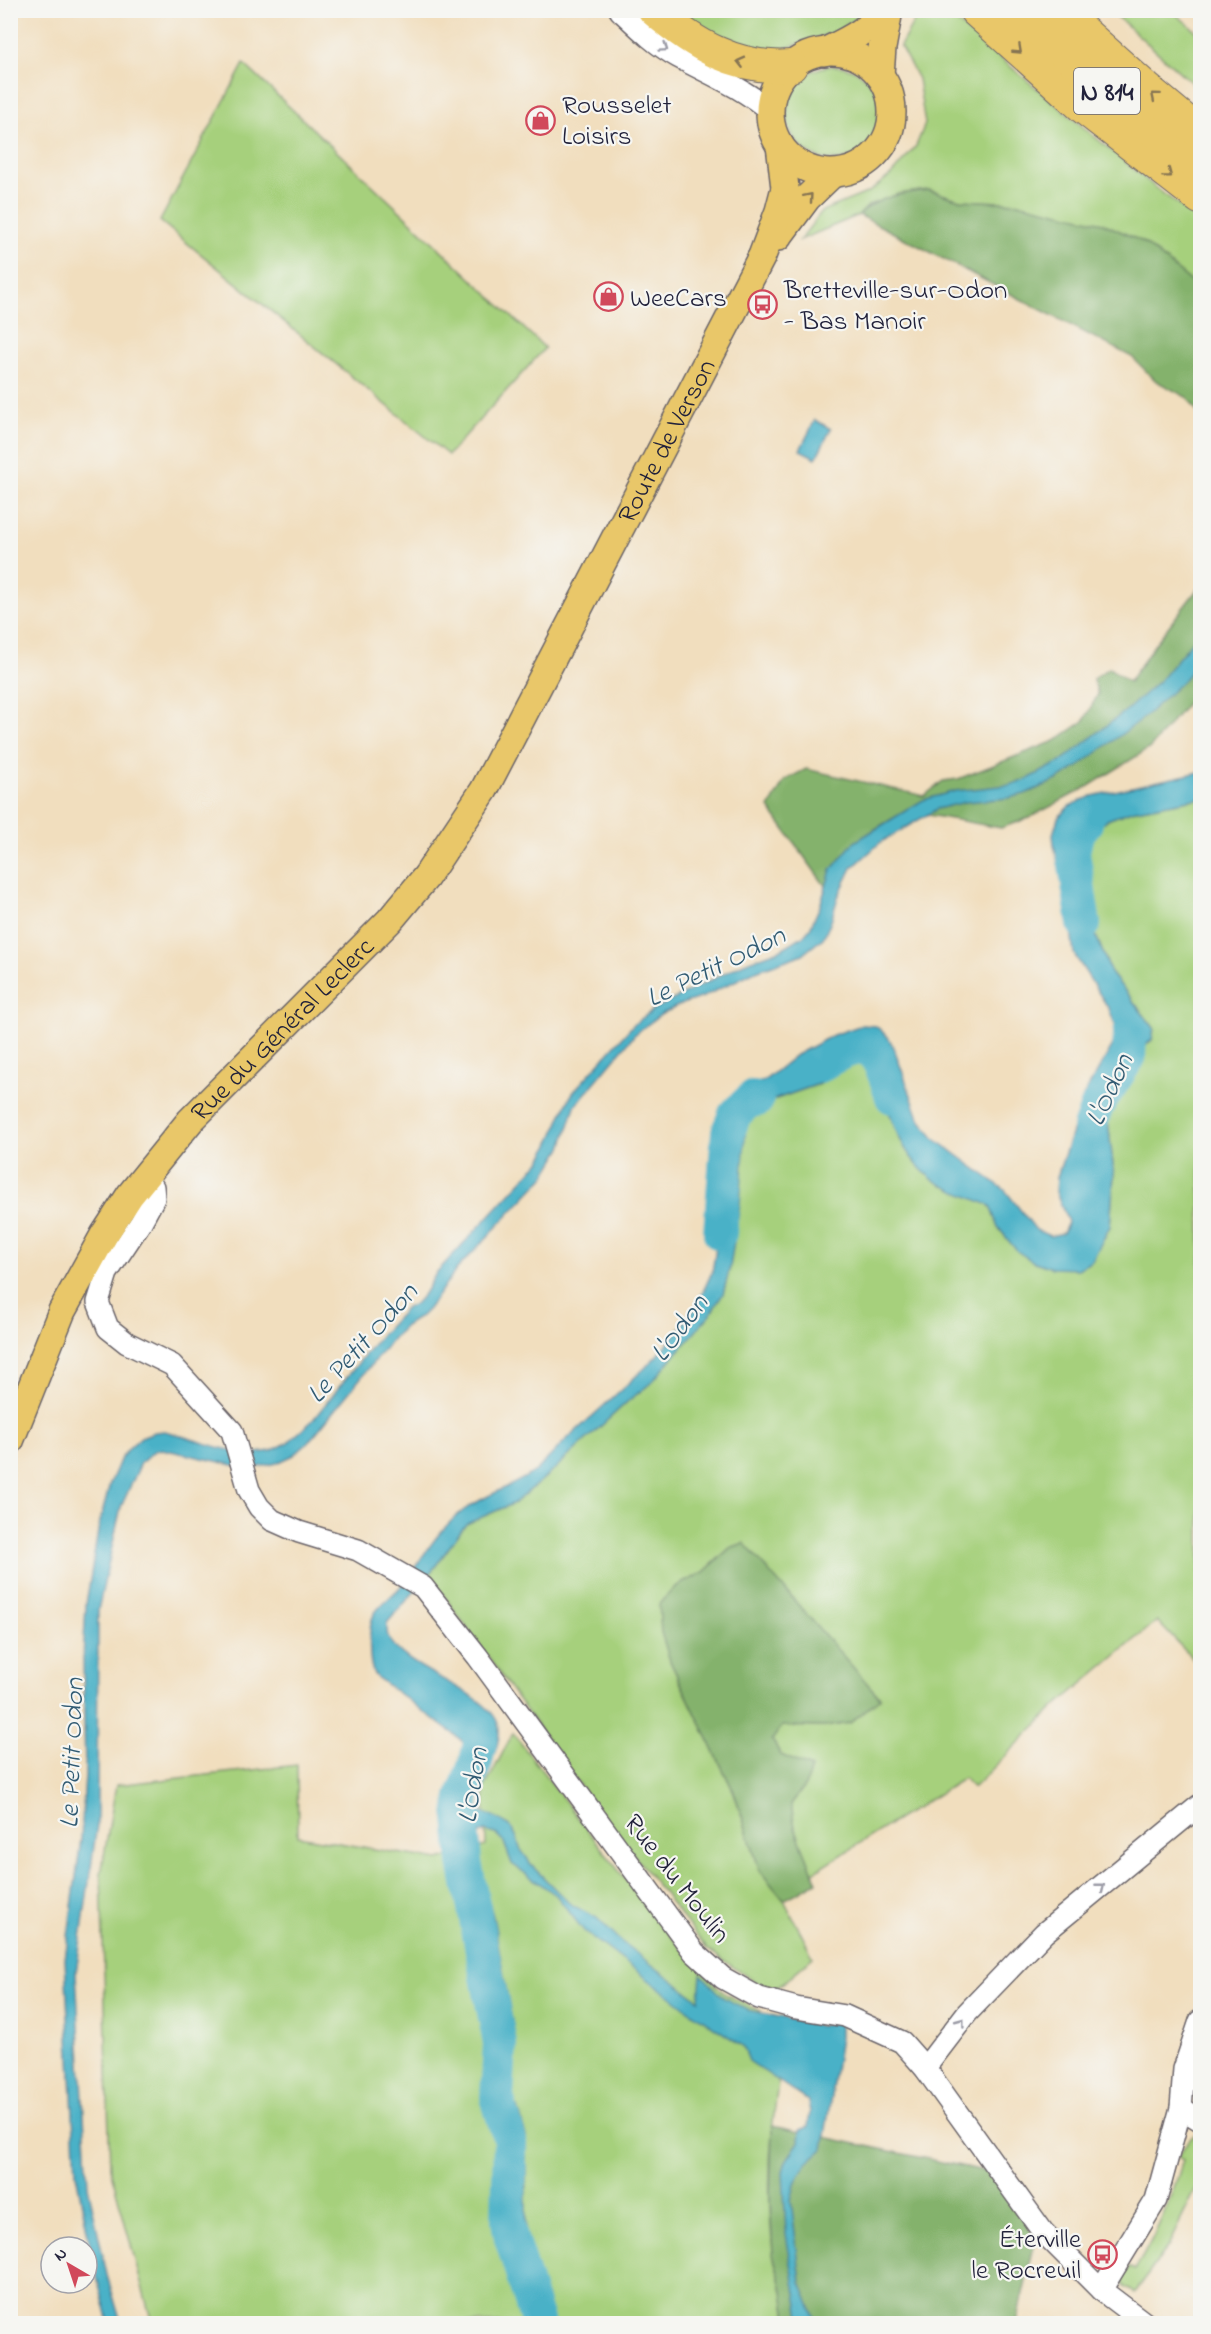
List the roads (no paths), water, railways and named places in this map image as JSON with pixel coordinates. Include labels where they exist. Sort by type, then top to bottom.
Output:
[{"type":"highway","points":[[654,10],[671,25],[719,55],[742,63],[770,68],[791,66]]},
{"type":"highway","points":[[975,10],[1084,108],[1200,198]]},
{"type":"highway","name":"N 814","points":[[1016,10],[1140,120],[1200,168]]},
{"type":"highway","name":"N 814","points":[[1059,10],[1200,133]]},
{"type":"main road","points":[[824,51],[845,52],[865,61],[880,75],[891,95],[893,117],[886,139],[873,157],[854,170],[832,174],[812,170],[793,161],[780,145],[772,129],[770,111],[773,94],[780,79],[791,66],[807,56],[824,51],[860,33],[884,10]]},
{"type":"main road","points":[[880,75],[889,10]]},
{"type":"main road","name":"Route de Verson","points":[[569,627],[762,256],[785,188],[780,145]]},
{"type":"main road","name":"Route de Verson","points":[[762,256],[807,198],[832,174]]},
{"type":"main road","name":"Rue du Général Leclerc","points":[[10,1441],[47,1347],[73,1290],[104,1235],[144,1176],[190,1121],[390,920],[426,877],[484,790],[569,627]]},
{"type":"street","points":[[620,10],[649,37],[676,56],[754,96],[770,111]]},
{"type":"street","name":"Rue du Moulin","points":[[144,1176],[153,1187],[154,1198],[107,1273],[98,1302],[108,1328],[127,1343],[172,1365],[232,1431],[249,1490],[259,1507],[272,1520],[299,1532],[358,1550],[423,1587],[478,1657],[694,1952],[723,1978],[759,1998],[796,2008],[845,2016],[878,2029],[902,2042],[926,2068],[1043,2232],[1101,2290],[1146,2324]]},
{"type":"street","points":[[926,2068],[968,2013],[1044,1933],[1200,1805]]},
{"type":"street","points":[[1101,2290],[1156,2200],[1181,2108],[1184,2069],[1200,2021]]},
{"type":"street","points":[[1181,2108],[1200,2120]]},
{"type":"water","points":[[815,420],[831,429],[816,458],[800,450]]},
{"type":"water","points":[[1200,632],[1200,660],[1182,682],[1142,719],[1075,769],[1025,794],[1009,798],[966,802],[937,809],[881,842],[852,868],[838,897],[823,938],[803,954],[753,972],[703,997],[682,1004],[662,1014],[636,1033],[575,1106],[562,1148],[545,1176],[456,1270],[428,1309],[394,1337],[307,1444],[294,1455],[277,1463],[251,1469],[162,1449],[154,1451],[141,1463],[121,1507],[98,1610],[97,1825],[76,1973],[88,2186],[98,2235],[88,2235],[76,2174],[65,1959],[81,1839],[85,1775],[83,1659],[86,1604],[99,1525],[110,1484],[121,1458],[141,1437],[165,1431],[250,1454],[271,1451],[287,1443],[312,1421],[379,1337],[406,1308],[415,1304],[437,1272],[541,1160],[574,1091],[633,1025],[653,1010],[744,963],[780,950],[803,936],[810,928],[820,906],[831,870],[853,843],[923,800],[955,791],[1009,785],[1026,780],[1060,762],[1128,709],[1160,680]]},
{"type":"water","points":[[1200,772],[1200,798],[1131,811],[1107,820],[1093,831],[1081,849],[1075,870],[1093,928],[1111,973],[1154,1028],[1152,1040],[1136,1051],[1111,1083],[1106,1103],[1114,1174],[1110,1226],[1092,1261],[1078,1269],[1052,1268],[1032,1261],[1017,1251],[998,1227],[990,1206],[931,1178],[907,1151],[898,1136],[886,1102],[873,1049],[864,1047],[819,1084],[773,1100],[756,1111],[746,1124],[740,1204],[730,1267],[723,1294],[709,1316],[651,1383],[627,1402],[548,1475],[514,1503],[466,1524],[429,1575],[387,1623],[388,1637],[397,1649],[429,1672],[483,1704],[494,1716],[499,1729],[499,1738],[480,1788],[476,1808],[512,1829],[530,1864],[570,1904],[597,1918],[619,1940],[699,2000],[701,1974],[724,1998],[748,2010],[820,2026],[840,2021],[840,2037],[823,2149],[807,2163],[796,2181],[791,2200],[801,2281],[817,2323],[801,2323],[786,2234],[783,2172],[786,2161],[799,2142],[800,2130],[808,2127],[810,2112],[808,2101],[749,2061],[743,2046],[691,2012],[584,1931],[556,1895],[512,1864],[503,1840],[498,1835],[485,1831],[478,1835],[473,1849],[493,1916],[515,2037],[508,2074],[510,2100],[518,2107],[526,2136],[526,2237],[529,2259],[532,2276],[546,2295],[553,2323],[536,2323],[509,2212],[506,2127],[496,2034],[484,1944],[465,1845],[472,1784],[471,1761],[464,1743],[454,1734],[375,1676],[371,1663],[370,1645],[374,1614],[403,1584],[438,1535],[454,1518],[473,1504],[537,1470],[565,1441],[645,1368],[695,1309],[712,1272],[728,1149],[729,1120],[751,1087],[766,1079],[796,1055],[833,1035],[862,1025],[876,1026],[888,1037],[894,1048],[919,1118],[934,1138],[1005,1190],[1036,1230],[1050,1236],[1063,1233],[1068,1222],[1056,1192],[1057,1177],[1084,1095],[1115,1041],[1116,1027],[1109,1009],[1074,954],[1068,906],[1053,834],[1058,818],[1069,806],[1092,796]]},
{"type":"water","points":[[99,2238],[121,2323],[109,2323],[99,2285]]},
{"type":"waterway","name":"L'Odon","points":[[1084,924],[1073,852],[1077,834],[1086,823]]},
{"type":"waterway","name":"L'Odon","points":[[1089,1128],[1097,1106],[1129,1057],[1130,1033]]},
{"type":"waterway","name":"L'Odon","points":[[819,1066],[850,1050],[869,1051],[881,1067],[892,1097]]},
{"type":"waterway","name":"L'Odon","points":[[720,1233],[728,1132],[735,1114],[753,1097],[757,1100]]},
{"type":"waterway","name":"L'Odon","points":[[478,1730],[480,1743],[463,1797],[461,1817],[465,1862],[500,2044],[497,2097],[510,2141],[508,2221],[511,2238],[538,2324]]},
{"type":"place","name":"Rousselet Loisirs","points":[[541,120]]},
{"type":"place","name":"WeeCars","points":[[609,297]]},
{"type":"place","name":"Bretteville-sur-Odon - Bas Manoir","points":[[763,305]]},
{"type":"place","name":"Éterville le Rocreuil","points":[[1102,2254]]},
{"type":"water label","name":"Le Petit Odon","points":[[715,965]]},
{"type":"water label","name":"Le Petit Odon","points":[[361,1342]]},
{"type":"water label","name":"Le Petit Odon","points":[[70,1753]]}]
